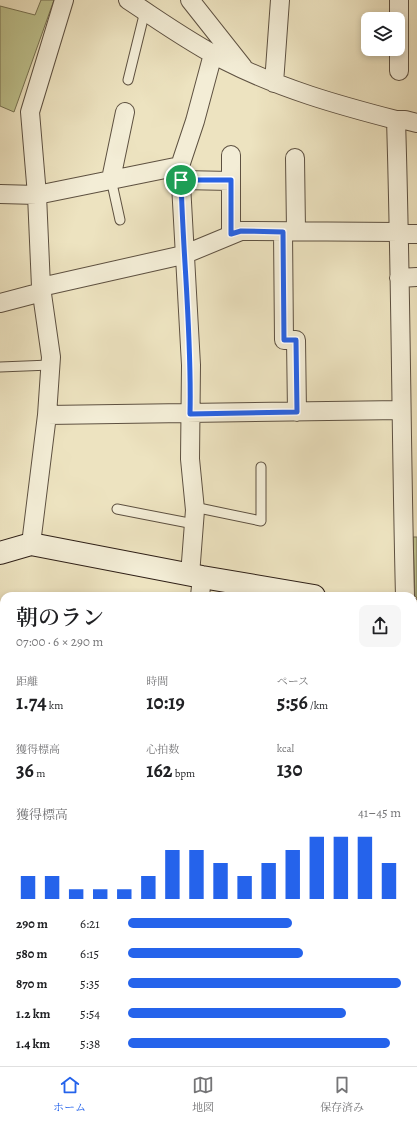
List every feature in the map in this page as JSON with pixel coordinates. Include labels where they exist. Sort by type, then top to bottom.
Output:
[{"type":"street","points":[[32,544],[51,357],[42,289],[37,195],[30,112],[64,0]]},
{"type":"street","points":[[128,0],[213,54],[274,83],[326,102],[396,120],[405,120],[417,123]]},
{"type":"street","points":[[190,0],[247,71]]},
{"type":"street","points":[[274,83],[280,0]]},
{"type":"street","points":[[399,0],[399,71]]},
{"type":"street","points":[[197,582],[190,459],[191,365],[183,255],[180,173],[213,54]]},
{"type":"street","points":[[111,179],[125,112]]},
{"type":"street","points":[[396,120],[405,233],[399,278],[409,391],[401,410],[405,592]]},
{"type":"street","points":[[231,155],[231,234]]},
{"type":"street","points":[[295,158],[289,231],[284,340],[296,340],[297,412]]},
{"type":"street","points":[[0,194],[37,195],[111,179],[180,173],[231,180]]},
{"type":"street","points":[[0,303],[42,289],[183,255],[241,231],[405,233]]},
{"type":"street","points":[[399,278],[417,278]]},
{"type":"street","points":[[46,415],[401,410]]},
{"type":"street","points":[[0,553],[32,544],[197,582],[281,592]]},
{"type":"lane","points":[[128,80],[145,11]]},
{"type":"lane","points":[[111,179],[120,220]]},
{"type":"lane","points":[[0,367],[50,365]]},
{"type":"lane","points":[[118,509],[261,521],[261,467]]},
{"type":"green space","points":[[41,0],[54,0],[14,112],[0,106],[0,6],[35,15]]},
{"type":"green space","points":[[413,537],[417,537],[417,592],[415,592]]},
{"type":"route","points":[[181,180],[231,180],[231,234],[241,231],[283,232],[284,340],[296,340],[297,412],[190,414],[191,365],[183,255],[181,180]]}]
